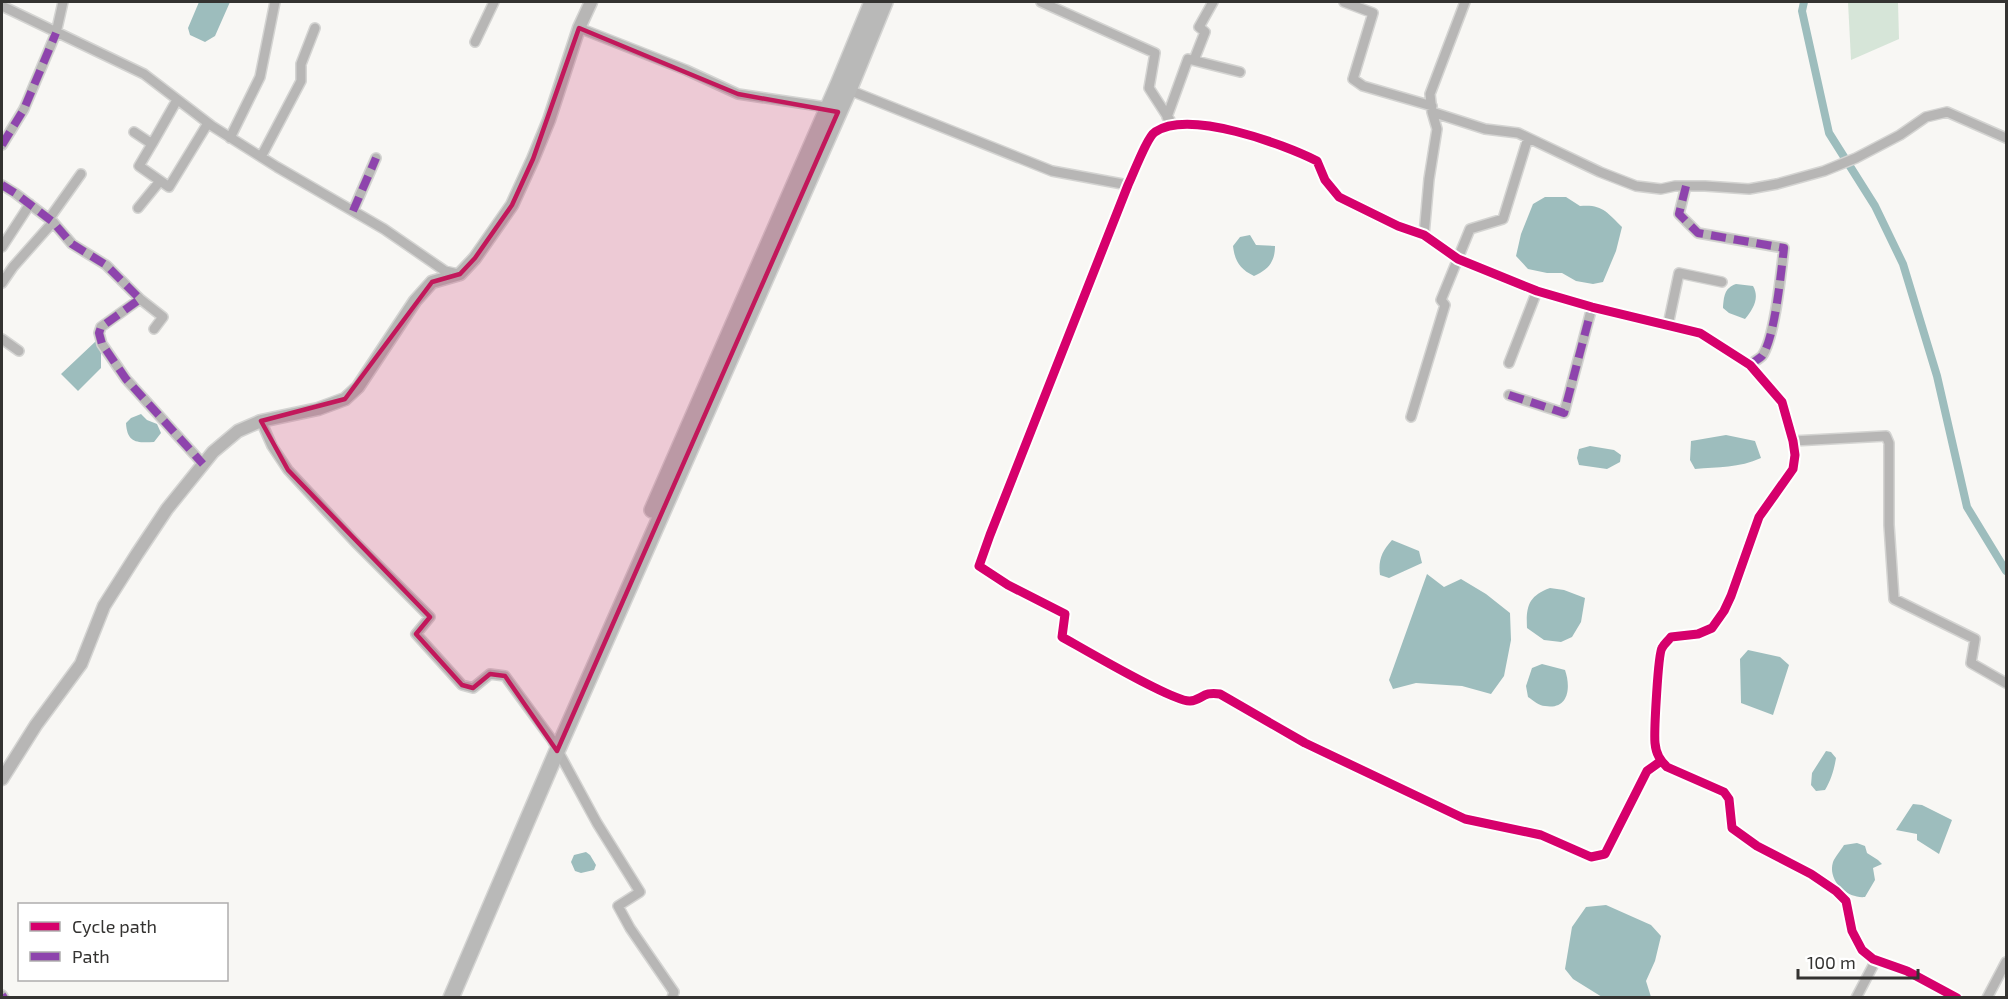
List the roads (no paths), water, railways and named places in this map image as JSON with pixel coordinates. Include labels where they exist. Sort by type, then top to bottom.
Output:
[{"type":"main road","points":[[441,998],[555,746],[832,110],[872,2]]},
{"type":"main road","points":[[832,110],[849,90],[885,2]]},
{"type":"main road","points":[[451,998],[555,746]]},
{"type":"street","points":[[2,145],[24,109],[56,33],[63,2]]},
{"type":"street","points":[[230,138],[260,77],[275,2]]},
{"type":"street","points":[[475,42],[494,2]]},
{"type":"street","points":[[2,779],[36,725],[81,664],[104,606],[120,580],[167,509],[213,452],[238,431],[261,421],[318,409],[345,399],[358,387],[416,301],[432,282],[460,274],[476,258],[512,205],[549,120],[579,28],[591,2]]},
{"type":"street","points":[[1041,2],[1155,53],[1149,88],[1170,121]]},
{"type":"street","points":[[1194,60],[1205,32],[1199,27],[1213,2]]},
{"type":"street","points":[[1344,2],[1373,13],[1353,79],[1362,86],[1485,129],[1518,134],[1636,186],[1661,189],[1686,186],[1749,189],[1777,184],[1838,166],[1900,135],[1926,117],[1947,112],[2007,138]]},
{"type":"street","points":[[1424,235],[1429,179],[1437,129],[1430,94],[1465,2]]},
{"type":"street","points":[[2,6],[144,74],[230,138],[353,210],[445,271],[460,274]]},
{"type":"street","points":[[261,157],[301,81],[301,64],[315,28]]},
{"type":"street","points":[[579,28],[686,70],[738,94],[832,110]]},
{"type":"street","points":[[1240,72],[1188,58],[1170,121],[1154,132],[1148,141],[1128,185],[979,566],[1008,585],[1065,614],[1062,637],[1170,695],[1190,701],[1210,693],[1220,694],[1305,743],[1465,819],[1541,835],[1591,857],[1605,854],[1647,771],[1661,761]]},
{"type":"street","points":[[849,90],[1052,171],[1128,185]]},
{"type":"street","points":[[177,100],[140,166],[160,181],[169,187],[208,123]]},
{"type":"street","points":[[1170,121],[1218,127],[1291,148],[1317,161],[1324,180],[1339,197],[1398,226],[1424,235],[1458,259],[1537,291],[1700,333],[1750,365],[1782,402],[1793,441],[1795,455],[1793,469],[1759,517],[1724,611],[1712,628],[1706,632],[1671,638],[1661,649],[1655,744],[1659,759],[1667,767],[1724,792],[1729,799],[1732,828],[1757,846],[1812,874],[1836,891],[1846,901],[1852,932],[1863,950],[1876,960],[1907,972],[1957,998]]},
{"type":"street","points":[[134,132],[152,144]]},
{"type":"street","points":[[1411,417],[1445,305],[1441,300],[1470,229],[1503,219],[1528,138]]},
{"type":"street","points":[[353,210],[376,158]]},
{"type":"street","points":[[2,283],[51,221],[81,174]]},
{"type":"street","points":[[138,208],[160,181]]},
{"type":"street","points":[[2,184],[51,221],[72,244],[106,266],[140,299],[163,317],[154,329]]},
{"type":"street","points":[[1686,186],[1679,214],[1698,233],[1784,248],[1778,296],[1769,339],[1761,356],[1750,365]]},
{"type":"street","points":[[2,247],[30,204]]},
{"type":"street","points":[[1668,325],[1678,273],[1722,282]]},
{"type":"street","points":[[1509,363],[1537,291]]},
{"type":"street","points":[[140,299],[101,327],[99,333],[102,344],[126,379],[203,464]]},
{"type":"street","points":[[1509,395],[1564,413],[1592,307]]},
{"type":"street","points":[[2,339],[19,351]]},
{"type":"street","points":[[261,421],[272,446],[288,470],[355,542],[430,617],[416,634],[462,685],[473,688],[490,674],[505,676],[555,746],[597,823],[640,892],[618,906],[630,928],[674,992],[672,998]]},
{"type":"street","points":[[1793,441],[1886,436],[1889,442],[1889,525],[1894,599],[1975,639],[1971,663],[2007,682]]},
{"type":"street","points":[[1856,998],[1876,960]]},
{"type":"street","points":[[1987,998],[2007,962]]},
{"type":"water","points":[[199,2],[230,2],[215,36],[205,42],[190,35],[188,28]]},
{"type":"water","points":[[1545,197],[1566,197],[1580,206],[1594,206],[1608,213],[1622,227],[1616,251],[1603,282],[1593,284],[1576,281],[1562,273],[1528,269],[1516,256],[1521,234],[1533,204]]},
{"type":"water","points":[[1250,235],[1256,245],[1275,246],[1274,257],[1270,265],[1254,276],[1239,264],[1233,246],[1240,237]]},
{"type":"water","points":[[1736,284],[1753,286],[1755,290],[1755,303],[1745,319],[1723,308],[1727,290]]},
{"type":"water","points":[[96,341],[101,353],[101,368],[78,391],[61,374]]},
{"type":"water","points":[[141,414],[147,420],[157,424],[161,433],[154,442],[138,442],[128,435],[126,423]]},
{"type":"water","points":[[1726,435],[1755,441],[1761,458],[1737,465],[1695,469],[1690,460],[1691,441]]},
{"type":"water","points":[[1590,446],[1614,450],[1621,455],[1620,462],[1607,469],[1579,465],[1577,458],[1579,449]]},
{"type":"water","points":[[1392,540],[1419,551],[1422,563],[1389,578],[1380,575],[1380,560]]},
{"type":"water","points":[[1427,574],[1444,587],[1461,579],[1486,594],[1510,613],[1511,640],[1504,676],[1491,694],[1462,686],[1416,683],[1393,689],[1389,680]]},
{"type":"water","points":[[1550,588],[1564,590],[1585,598],[1581,622],[1572,637],[1561,642],[1544,640],[1527,628],[1530,603],[1537,595]]},
{"type":"water","points":[[1748,650],[1780,657],[1789,665],[1773,715],[1741,703],[1740,659]]},
{"type":"water","points":[[1542,664],[1565,670],[1568,690],[1559,704],[1543,706],[1528,697],[1526,686],[1532,668]]},
{"type":"water","points":[[1826,751],[1831,752],[1836,758],[1831,779],[1825,790],[1816,791],[1811,785],[1812,773]]},
{"type":"water","points":[[1913,804],[1922,805],[1952,820],[1939,854],[1917,840],[1917,834],[1896,830]]},
{"type":"water","points":[[1857,843],[1865,846],[1867,853],[1882,864],[1873,868],[1875,880],[1865,897],[1846,892],[1833,876],[1833,862],[1844,845]]},
{"type":"water","points":[[586,852],[596,865],[594,870],[581,873],[575,871],[571,862],[574,855]]},
{"type":"water","points":[[1606,905],[1651,925],[1661,936],[1655,961],[1646,981],[1651,997],[1602,997],[1573,979],[1565,969],[1572,927],[1586,907]]},
{"type":"waterway","points":[[1804,2],[1802,11],[1829,133],[1875,206],[1903,264],[1937,376],[1967,507],[2006,571]]}]
